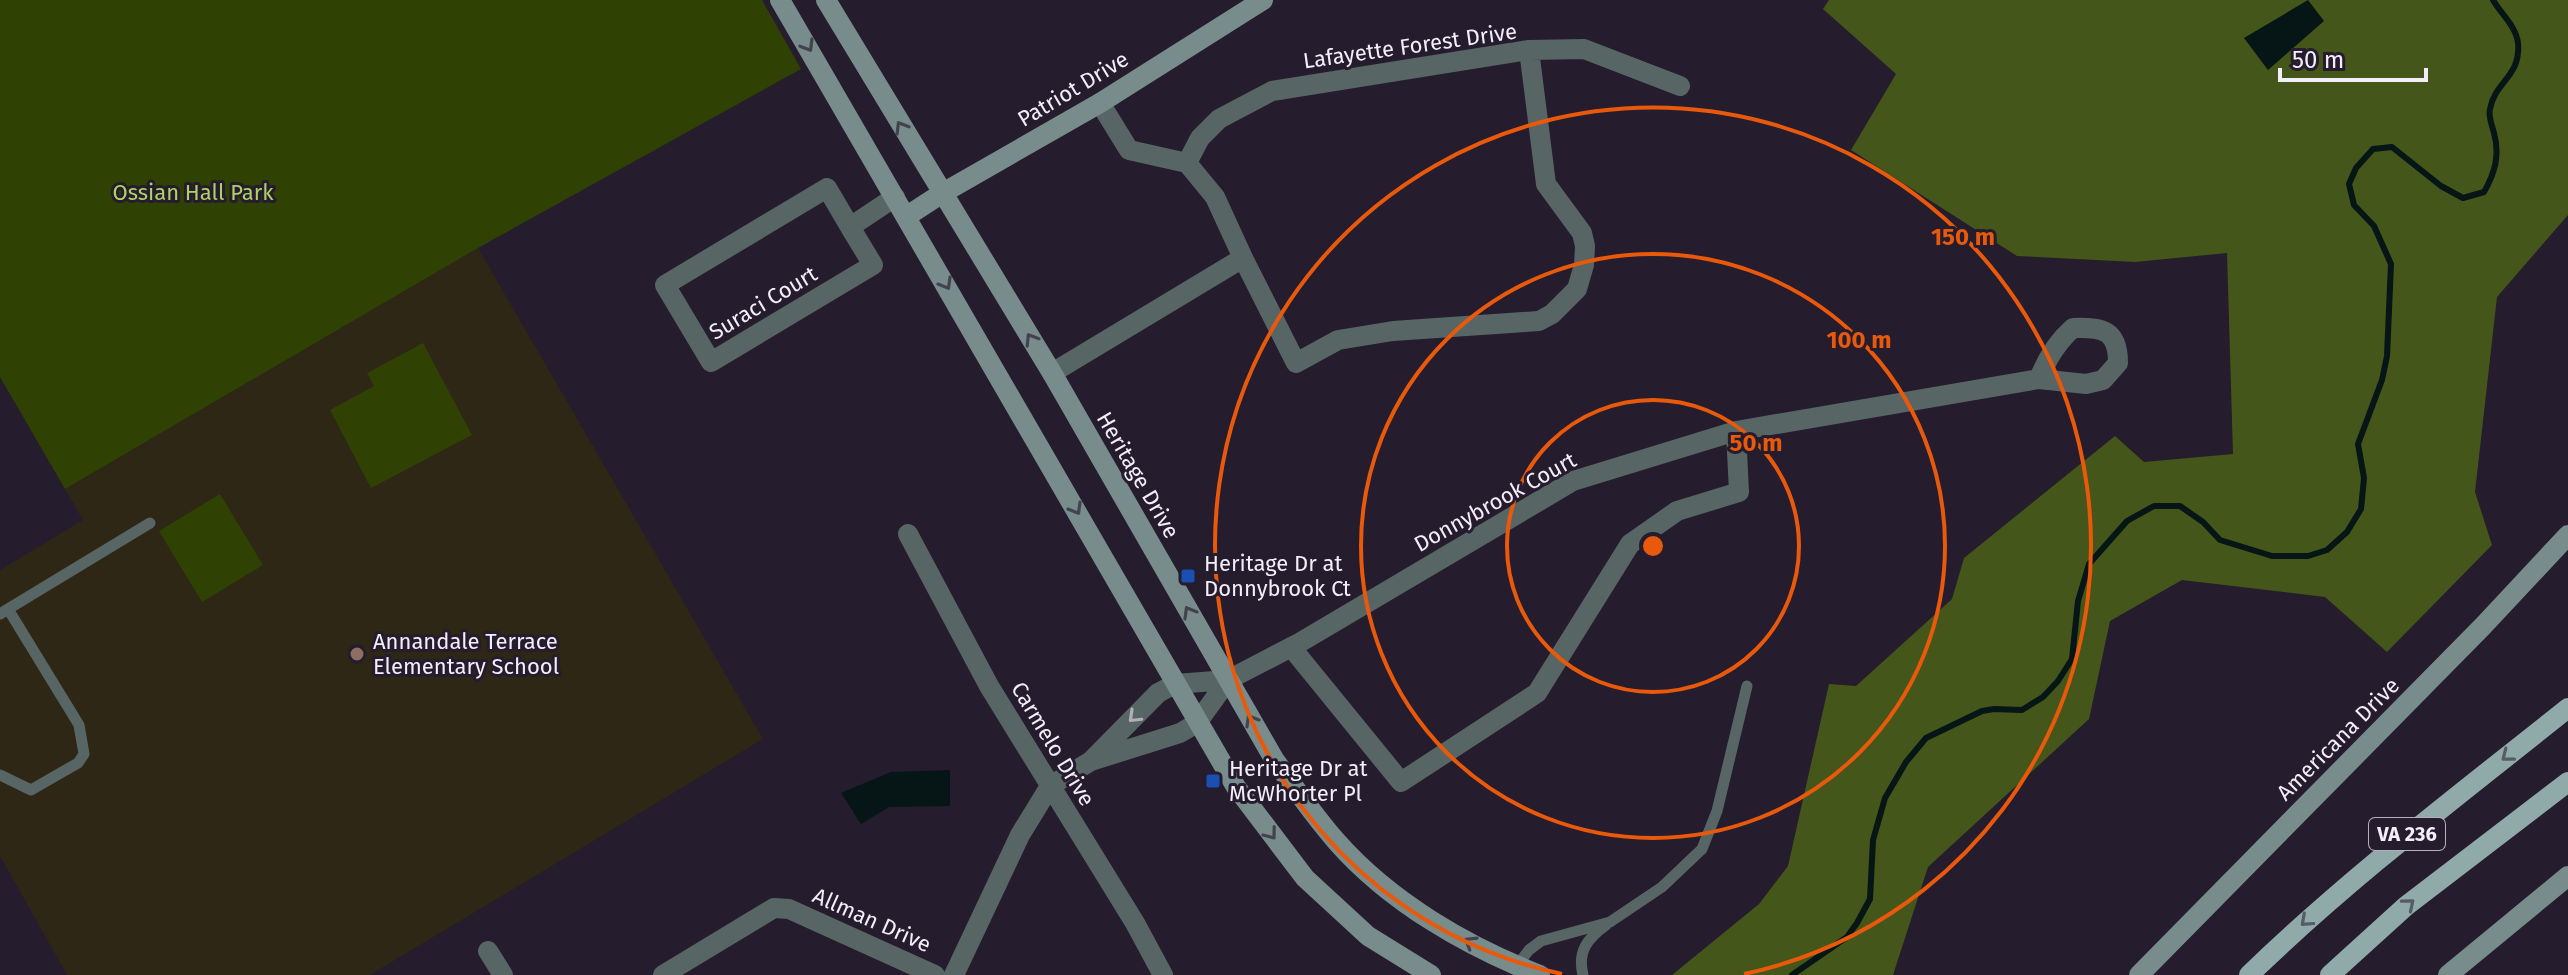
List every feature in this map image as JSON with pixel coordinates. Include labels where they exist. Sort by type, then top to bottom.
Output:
[{"type":"main road","name":"VA 236","points":[[2249,975],[2382,855],[2568,708]]},
{"type":"main road","name":"VA 236","points":[[2330,975],[2406,906],[2568,782]]},
{"type":"street","points":[[780,0],[1236,787],[1305,878],[1368,936],[1431,975]]},
{"type":"street","name":"Heritage Drive","points":[[826,0],[1052,373],[1274,759],[1337,843],[1394,895],[1516,970],[1540,975]]},
{"type":"street","name":"Patriot Drive","points":[[907,216],[1100,103],[1263,0]]},
{"type":"street","points":[[1529,50],[1584,49],[1680,86]]},
{"type":"street","name":"Lafayette Forest Drive","points":[[1529,50],[1546,184],[1582,233],[1585,246],[1584,265],[1577,289],[1552,314],[1539,321],[1393,331],[1338,340],[1296,363],[1215,197],[1187,163],[1200,138],[1219,119],[1272,91],[1529,50]]},
{"type":"street","points":[[1100,103],[1129,150],[1187,163]]},
{"type":"street","name":"Suraci Court","points":[[827,188],[850,227],[873,265],[711,362],[665,285],[827,188]]},
{"type":"street","points":[[850,227],[895,197]]},
{"type":"street","points":[[1052,373],[1243,258]]},
{"type":"street","name":"Donnybrook Court","points":[[1228,680],[1291,647],[1573,481],[1736,431],[2039,379]]},
{"type":"street","points":[[1291,647],[1401,782],[1537,693],[1630,544],[1677,511],[1739,492],[1736,431]]},
{"type":"street","name":"Carmelo Drive","points":[[908,534],[989,686],[1135,923],[1163,975]]},
{"type":"street","name":"Americana Drive","points":[[2139,975],[2483,626],[2568,535]]},
{"type":"street","points":[[1091,761],[1158,693],[1175,684],[1228,680]]},
{"type":"street","points":[[954,975],[1020,835],[1050,786],[1091,761],[1180,733],[1197,723],[1228,680]]},
{"type":"street","points":[[2454,973],[2568,876]]},
{"type":"street","name":"Allman Drive","points":[[663,975],[774,908],[789,909],[935,975]]},
{"type":"street","points":[[488,951],[503,975]]},
{"type":"lane","points":[[0,775],[31,790],[78,763],[84,754],[79,725],[4,611],[150,523]]},
{"type":"lane","points":[[1583,975],[1582,949],[1590,937],[1662,887],[1702,849],[1717,811],[1747,686]]},
{"type":"lane","points":[[1516,970],[1529,950],[1541,941],[1610,922]]},
{"type":"shaded area","points":[[2308,0],[2324,21],[2268,70],[2244,38]]},
{"type":"shaded area","name":"Annandale Terrace Elementary School","points":[[478,248],[763,739],[370,975],[67,975],[0,856],[0,570],[83,520],[65,489]]},
{"type":"shaded area","points":[[950,770],[950,806],[889,807],[861,824],[841,793],[891,772]]},
{"type":"green space","name":"Ossian Hall Park","points":[[0,0],[762,0],[801,69],[478,248],[65,489],[0,377]]},
{"type":"green space","points":[[1829,0],[2568,0],[2568,215],[2497,297],[2475,492],[2492,545],[2387,652],[2325,597],[2182,580],[2110,621],[2089,719],[1928,867],[1893,975],[1672,975],[1759,904],[1788,866],[1829,684],[1856,686],[1952,599],[1964,558],[2115,436],[2144,462],[2233,454],[2227,253],[2135,262],[2017,256],[1851,150],[1896,74],[1823,9]]},
{"type":"green space","points":[[423,343],[472,435],[371,488],[330,410],[374,386],[367,373]]},
{"type":"green space","points":[[220,494],[263,565],[202,602],[159,531]]},
{"type":"waterway","points":[[1792,975],[1847,937],[1857,923],[1870,899],[1873,840],[1885,798],[1906,762],[1926,738],[1982,711],[2022,710],[2043,697],[2058,681],[2072,659],[2078,601],[2089,564],[2127,521],[2154,506],[2180,506],[2203,522],[2220,540],[2272,556],[2308,556],[2327,550],[2347,532],[2361,509],[2364,478],[2358,444],[2382,380],[2387,356],[2391,264],[2374,226],[2354,205],[2349,184],[2356,168],[2373,149],[2392,147],[2441,186],[2463,198],[2484,192],[2494,171],[2496,156],[2490,109],[2497,92],[2516,64],[2518,54],[2514,31],[2493,0]]},
{"type":"place","name":"Heritage Dr at Donnybrook Ct","points":[[1188,576]]},
{"type":"place","name":"Annandale Terrace Elementary School","points":[[357,654]]},
{"type":"place","name":"Heritage Dr at McWhorter Pl","points":[[1213,781]]}]
